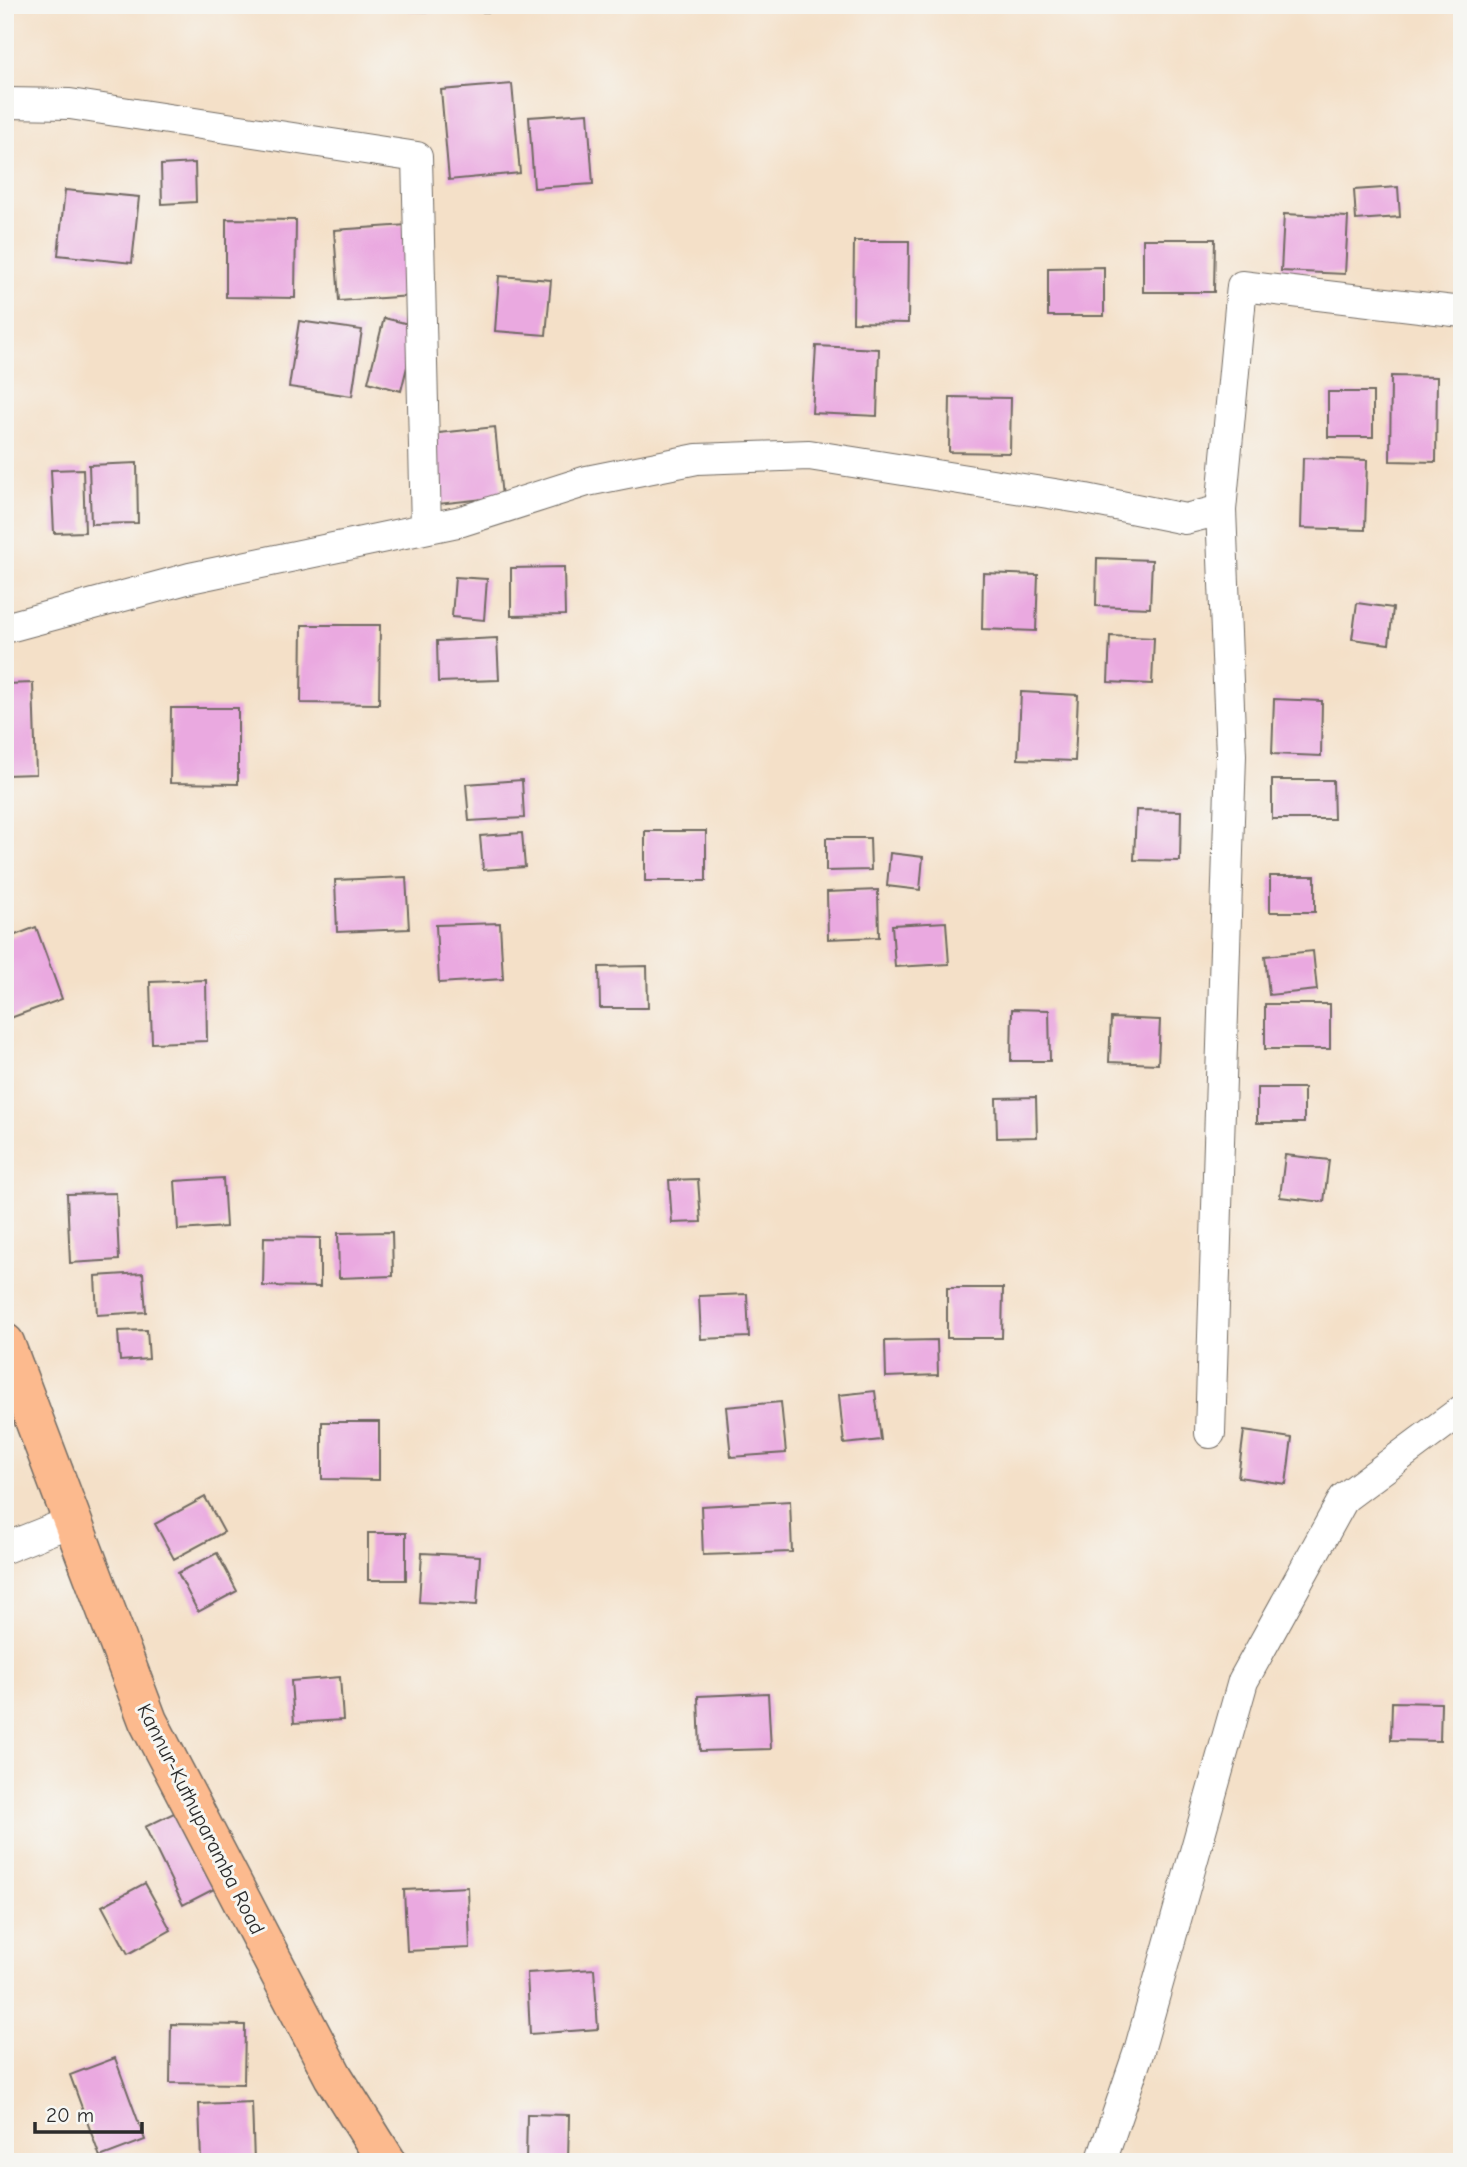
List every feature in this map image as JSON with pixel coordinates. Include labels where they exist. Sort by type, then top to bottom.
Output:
[{"type":"main road","name":"Kannur-Kuthuparamba Road","points":[[5,1342],[148,1721],[333,2076],[387,2162]]},
{"type":"street","points":[[5,103],[70,104],[417,158],[426,528]]},
{"type":"street","points":[[1210,1433],[1231,755],[1221,510],[1242,286],[1462,312]]},
{"type":"street","points":[[5,628],[190,578],[462,521],[587,481],[685,461],[809,455],[1086,499],[1185,519],[1221,510]]},
{"type":"street","points":[[1101,2162],[1139,2051],[1243,1681],[1344,1498],[1462,1410]]},
{"type":"street","points":[[5,1548],[73,1521]]},
{"type":"building","points":[[410,5],[500,5],[500,12],[410,11]]},
{"type":"building","points":[[512,84],[520,173],[449,180],[441,90]]},
{"type":"building","points":[[588,113],[593,184],[534,188],[529,117]]},
{"type":"building","points":[[195,163],[196,202],[162,204],[161,165]]},
{"type":"building","points":[[1398,187],[1400,217],[1356,220],[1354,190]]},
{"type":"building","points":[[65,190],[139,197],[132,263],[58,255]]},
{"type":"building","points":[[1284,214],[1348,217],[1345,274],[1281,271]]},
{"type":"building","points":[[226,219],[296,220],[295,298],[226,297]]},
{"type":"building","points":[[407,225],[411,296],[339,301],[334,230]]},
{"type":"building","points":[[1143,239],[1215,239],[1214,292],[1143,292]]},
{"type":"building","points":[[854,241],[909,241],[908,323],[853,322]]},
{"type":"building","points":[[1104,267],[1104,316],[1048,316],[1048,268]]},
{"type":"building","points":[[499,276],[551,280],[546,335],[495,331]]},
{"type":"building","points":[[384,318],[417,326],[401,391],[368,382]]},
{"type":"building","points":[[299,321],[362,330],[352,396],[289,387]]},
{"type":"building","points":[[816,346],[879,349],[877,416],[812,413]]},
{"type":"building","points":[[1391,376],[1437,377],[1436,462],[1390,461]]},
{"type":"building","points":[[1328,392],[1373,392],[1373,437],[1328,437]]},
{"type":"building","points":[[950,397],[1011,398],[1010,453],[949,452]]},
{"type":"building","points":[[495,427],[502,497],[438,504],[430,434]]},
{"type":"building","points":[[1303,458],[1367,460],[1365,530],[1301,528]]},
{"type":"building","points":[[137,463],[138,523],[91,524],[89,465]]},
{"type":"building","points":[[83,469],[85,532],[54,533],[51,470]]},
{"type":"building","points":[[1097,558],[1152,560],[1150,608],[1096,606]]},
{"type":"building","points":[[564,567],[565,615],[511,616],[511,568]]},
{"type":"building","points":[[983,573],[1038,575],[1036,631],[982,629]]},
{"type":"building","points":[[455,577],[487,579],[484,620],[452,617]]},
{"type":"building","points":[[1357,603],[1393,608],[1389,644],[1352,639]]},
{"type":"building","points":[[302,625],[380,625],[379,704],[301,703]]},
{"type":"building","points":[[1110,636],[1154,638],[1152,684],[1108,682]]},
{"type":"building","points":[[497,638],[499,680],[438,682],[437,641]]},
{"type":"building","points":[[33,683],[36,774],[5,775],[5,684]]},
{"type":"building","points":[[1021,692],[1078,695],[1075,761],[1018,759]]},
{"type":"building","points":[[1274,699],[1322,701],[1321,756],[1272,754]]},
{"type":"building","points":[[171,708],[238,708],[238,784],[170,783]]},
{"type":"building","points":[[522,780],[524,818],[469,821],[466,784]]},
{"type":"building","points":[[1272,780],[1333,780],[1334,819],[1272,819]]},
{"type":"building","points":[[1136,810],[1181,811],[1180,861],[1134,860]]},
{"type":"building","points":[[645,831],[706,831],[706,881],[645,881]]},
{"type":"building","points":[[522,833],[525,867],[483,870],[480,836]]},
{"type":"building","points":[[826,838],[870,838],[871,870],[826,871]]},
{"type":"building","points":[[890,853],[923,857],[920,890],[887,886]]},
{"type":"building","points":[[1270,876],[1315,876],[1315,912],[1270,912]]},
{"type":"building","points":[[406,877],[409,929],[337,932],[335,880]]},
{"type":"building","points":[[878,890],[879,937],[828,939],[827,892]]},
{"type":"building","points":[[946,922],[949,964],[895,967],[892,925]]},
{"type":"building","points":[[500,923],[503,979],[439,983],[436,925]]},
{"type":"building","points":[[36,927],[62,999],[5,1020],[5,939]]},
{"type":"building","points":[[1313,951],[1317,990],[1269,995],[1265,956]]},
{"type":"building","points":[[647,966],[648,1008],[600,1008],[599,967]]},
{"type":"building","points":[[206,980],[207,1041],[152,1043],[150,982]]},
{"type":"building","points":[[1265,1004],[1330,1004],[1330,1049],[1265,1049]]},
{"type":"building","points":[[1012,1009],[1049,1010],[1050,1061],[1011,1061]]},
{"type":"building","points":[[1111,1018],[1160,1020],[1158,1064],[1109,1062]]},
{"type":"building","points":[[1257,1088],[1304,1088],[1304,1123],[1257,1123]]},
{"type":"building","points":[[1036,1097],[1037,1137],[997,1138],[996,1098]]},
{"type":"building","points":[[1285,1155],[1329,1160],[1324,1202],[1280,1197]]},
{"type":"building","points":[[223,1178],[226,1227],[178,1230],[175,1181]]},
{"type":"building","points":[[698,1179],[701,1222],[672,1223],[669,1180]]},
{"type":"building","points":[[116,1193],[119,1260],[70,1263],[67,1194]]},
{"type":"building","points":[[392,1232],[393,1276],[339,1278],[338,1233]]},
{"type":"building","points":[[264,1237],[320,1238],[320,1287],[263,1286]]},
{"type":"building","points":[[143,1273],[146,1312],[97,1315],[95,1276]]},
{"type":"building","points":[[947,1288],[1003,1288],[1002,1338],[947,1338]]},
{"type":"building","points":[[747,1294],[749,1337],[701,1339],[699,1296]]},
{"type":"building","points":[[147,1330],[149,1359],[120,1361],[118,1331]]},
{"type":"building","points":[[937,1340],[938,1375],[886,1377],[885,1341]]},
{"type":"building","points":[[875,1391],[881,1440],[844,1444],[839,1395]]},
{"type":"building","points":[[781,1402],[786,1453],[731,1457],[726,1407]]},
{"type":"building","points":[[322,1422],[379,1422],[379,1480],[322,1479]]},
{"type":"building","points":[[1244,1431],[1292,1438],[1286,1484],[1238,1477]]},
{"type":"building","points":[[205,1497],[224,1532],[174,1559],[155,1524]]},
{"type":"building","points":[[790,1501],[792,1552],[703,1555],[701,1506]]},
{"type":"building","points":[[368,1533],[406,1533],[406,1580],[368,1580]]},
{"type":"building","points":[[217,1553],[237,1591],[198,1612],[178,1573]]},
{"type":"building","points":[[422,1553],[480,1556],[477,1605],[419,1602]]},
{"type":"building","points":[[340,1677],[343,1720],[294,1723],[291,1681]]},
{"type":"building","points":[[768,1693],[771,1749],[700,1751],[698,1696]]},
{"type":"building","points":[[1392,1702],[1441,1703],[1440,1741],[1391,1740]]},
{"type":"building","points":[[178,1811],[216,1888],[183,1905],[145,1827]]},
{"type":"building","points":[[145,1883],[171,1930],[128,1954],[102,1906]]},
{"type":"building","points":[[468,1887],[470,1948],[407,1951],[404,1890]]},
{"type":"building","points":[[594,1969],[598,2029],[530,2034],[527,1973]]},
{"type":"building","points":[[171,2024],[245,2025],[244,2084],[170,2083]]},
{"type":"building","points":[[115,2058],[145,2140],[100,2157],[70,2075]]},
{"type":"building","points":[[252,2102],[254,2162],[201,2162],[199,2104]]},
{"type":"building","points":[[527,2114],[569,2115],[568,2162],[526,2162]]}]
